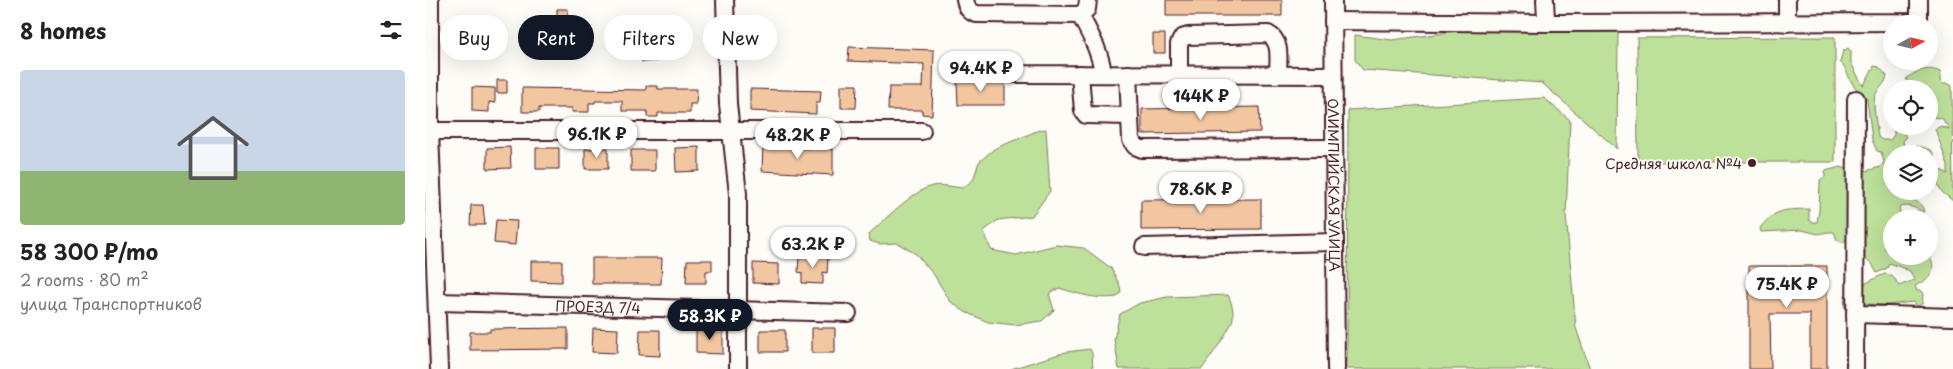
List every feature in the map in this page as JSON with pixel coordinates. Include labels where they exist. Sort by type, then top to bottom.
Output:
[{"type":"street","points":[[430,0],[429,219],[437,302],[439,369]]},
{"type":"street","points":[[725,0],[727,88],[738,194],[738,369]]},
{"type":"street","points":[[965,0],[968,9],[977,14],[1080,16],[1087,9],[1089,0]]},
{"type":"street","name":"ОЛИМПИЙСКАЯ УЛИЦА","points":[[1333,0],[1336,369]]},
{"type":"street","points":[[1545,0],[1546,19],[1551,23]]},
{"type":"street","points":[[1787,0],[1787,23]]},
{"type":"street","points":[[1333,21],[1551,23],[1919,22],[1919,0]]},
{"type":"street","points":[[1080,16],[1098,52],[1103,74]]},
{"type":"street","points":[[1179,74],[1179,44],[1182,38],[1188,36],[1268,34],[1277,42],[1278,74]]},
{"type":"street","points":[[967,70],[998,70],[1015,74],[1333,75]]},
{"type":"street","points":[[1080,74],[1083,111],[1086,116],[1129,116]]},
{"type":"street","points":[[1128,74],[1131,140],[1135,146],[1142,149],[1334,148]]},
{"type":"street","points":[[1855,100],[1855,369]]},
{"type":"street","points":[[428,131],[921,131]]},
{"type":"street","points":[[1144,247],[1335,242]]},
{"type":"street","name":"ПРОЕЗД 7/4","points":[[437,302],[739,311],[848,312]]},
{"type":"street","points":[[1855,314],[1953,317]]},
{"type":"green space","points":[[1458,31],[1618,31],[1617,149],[1542,83],[1363,70],[1355,60],[1355,35],[1392,40]]},
{"type":"green space","points":[[1835,37],[1835,162],[1638,162],[1637,38]]},
{"type":"green space","points":[[1848,48],[1851,51],[1851,63],[1862,84],[1864,85],[1874,66],[1879,67],[1887,76],[1885,80],[1883,80],[1883,84],[1876,93],[1874,100],[1878,137],[1882,140],[1890,140],[1894,135],[1905,135],[1906,138],[1903,141],[1904,145],[1883,145],[1883,159],[1881,152],[1877,151],[1872,140],[1867,99],[1853,84],[1840,62],[1843,51]]},
{"type":"green space","points":[[1924,70],[1940,72],[1940,81],[1943,84],[1952,86],[1953,201],[1942,192],[1938,184],[1938,168],[1948,174],[1948,165],[1937,135],[1938,128],[1941,126],[1949,129],[1942,118],[1938,118],[1938,80],[1906,79]]},
{"type":"green space","points":[[1544,98],[1570,120],[1566,215],[1576,328],[1590,369],[1347,369],[1348,110]]},
{"type":"green space","points":[[1046,129],[1050,191],[1032,216],[998,220],[984,231],[991,250],[1016,255],[1056,245],[1084,248],[1111,268],[1120,286],[1121,292],[1117,297],[1095,297],[1059,288],[1049,294],[1054,310],[1042,321],[1015,325],[988,322],[965,312],[950,301],[934,275],[916,254],[897,243],[879,244],[870,241],[869,234],[916,194],[936,185],[963,188],[973,180],[979,162],[994,149],[1039,130]]},
{"type":"green space","points":[[1883,164],[1883,200],[1913,200],[1919,203],[1924,210],[1909,206],[1899,208],[1900,210],[1883,210],[1883,265],[1889,265],[1887,268],[1877,273],[1849,236],[1843,243],[1837,240],[1834,232],[1818,234],[1802,230],[1761,232],[1760,228],[1766,221],[1781,211],[1809,209],[1809,220],[1817,222],[1820,180],[1825,177],[1825,171],[1841,167],[1847,169],[1850,175],[1881,167]]},
{"type":"green space","points":[[1895,265],[1933,265],[1928,278],[1915,286],[1917,291],[1921,291],[1923,294],[1922,304],[1916,307],[1913,302],[1888,305],[1866,304],[1852,310],[1847,310],[1844,306],[1845,295],[1858,287],[1886,274],[1893,276],[1899,286],[1914,280],[1910,271]]},
{"type":"green space","points":[[1228,295],[1233,318],[1219,344],[1202,369],[1119,369],[1114,339],[1120,314],[1140,303],[1167,297]]},
{"type":"green space","points":[[1090,349],[1093,369],[1011,369],[1066,352]]},
{"type":"building","points":[[1166,0],[1282,0],[1282,16],[1166,16]]},
{"type":"building","points":[[557,9],[568,9],[568,15],[557,15]]},
{"type":"building","points":[[1153,34],[1165,34],[1165,53],[1153,53]]},
{"type":"building","points":[[849,47],[934,50],[932,115],[922,114],[922,110],[888,110],[889,87],[923,87],[924,64],[848,61]]},
{"type":"building","points":[[642,60],[657,60],[657,61],[642,62]]},
{"type":"building","points":[[497,80],[507,80],[507,93],[497,93]]},
{"type":"building","points":[[957,80],[997,80],[1005,82],[1005,105],[958,105]]},
{"type":"building","points":[[841,85],[857,85],[856,108],[841,108]]},
{"type":"building","points":[[646,86],[658,86],[658,89],[697,89],[696,104],[690,104],[690,113],[658,113],[658,117],[647,117],[647,111],[622,111],[622,101],[595,101],[595,103],[589,103],[589,112],[572,112],[572,108],[539,108],[539,112],[522,112],[522,88],[646,90]]},
{"type":"building","points":[[472,87],[495,88],[495,103],[489,102],[489,112],[472,111]]},
{"type":"building","points":[[750,89],[821,91],[820,103],[816,103],[816,114],[750,111]]},
{"type":"building","points":[[1259,107],[1260,132],[1142,134],[1142,109]]},
{"type":"building","points":[[763,145],[789,146],[789,148],[833,149],[833,175],[762,171]]},
{"type":"building","points":[[510,147],[511,168],[487,169],[487,148]]},
{"type":"building","points":[[699,147],[699,171],[676,172],[675,148]]},
{"type":"building","points":[[536,148],[559,148],[559,169],[536,169]]},
{"type":"building","points":[[608,148],[608,169],[585,169],[585,149]]},
{"type":"building","points":[[631,150],[655,150],[655,171],[631,171]]},
{"type":"building","points":[[1261,199],[1261,229],[1141,230],[1141,200]]},
{"type":"building","points":[[471,205],[483,205],[485,225],[470,225]]},
{"type":"building","points":[[496,220],[517,221],[515,245],[494,243]]},
{"type":"building","points":[[799,256],[828,257],[827,273],[823,272],[823,284],[802,283],[802,273],[798,272]]},
{"type":"building","points":[[592,258],[662,258],[661,284],[592,284]]},
{"type":"building","points":[[687,260],[712,260],[712,271],[706,271],[706,283],[686,283]]},
{"type":"building","points":[[531,261],[562,261],[562,282],[531,281]]},
{"type":"building","points":[[753,263],[779,264],[779,284],[753,283]]},
{"type":"building","points":[[1749,266],[1827,266],[1827,369],[1810,369],[1810,314],[1770,314],[1771,369],[1749,369]]},
{"type":"building","points":[[568,328],[568,349],[470,350],[470,332],[490,332],[490,329]]},
{"type":"building","points":[[593,328],[618,329],[617,353],[592,352]]},
{"type":"building","points":[[696,328],[723,328],[723,354],[696,353]]},
{"type":"building","points":[[812,328],[835,328],[835,353],[812,353]]},
{"type":"building","points":[[640,330],[660,330],[660,356],[639,355]]},
{"type":"building","points":[[760,330],[785,330],[785,352],[760,352]]},
{"type":"place","name":"Средняя школа №4","points":[[1752,163]]}]
